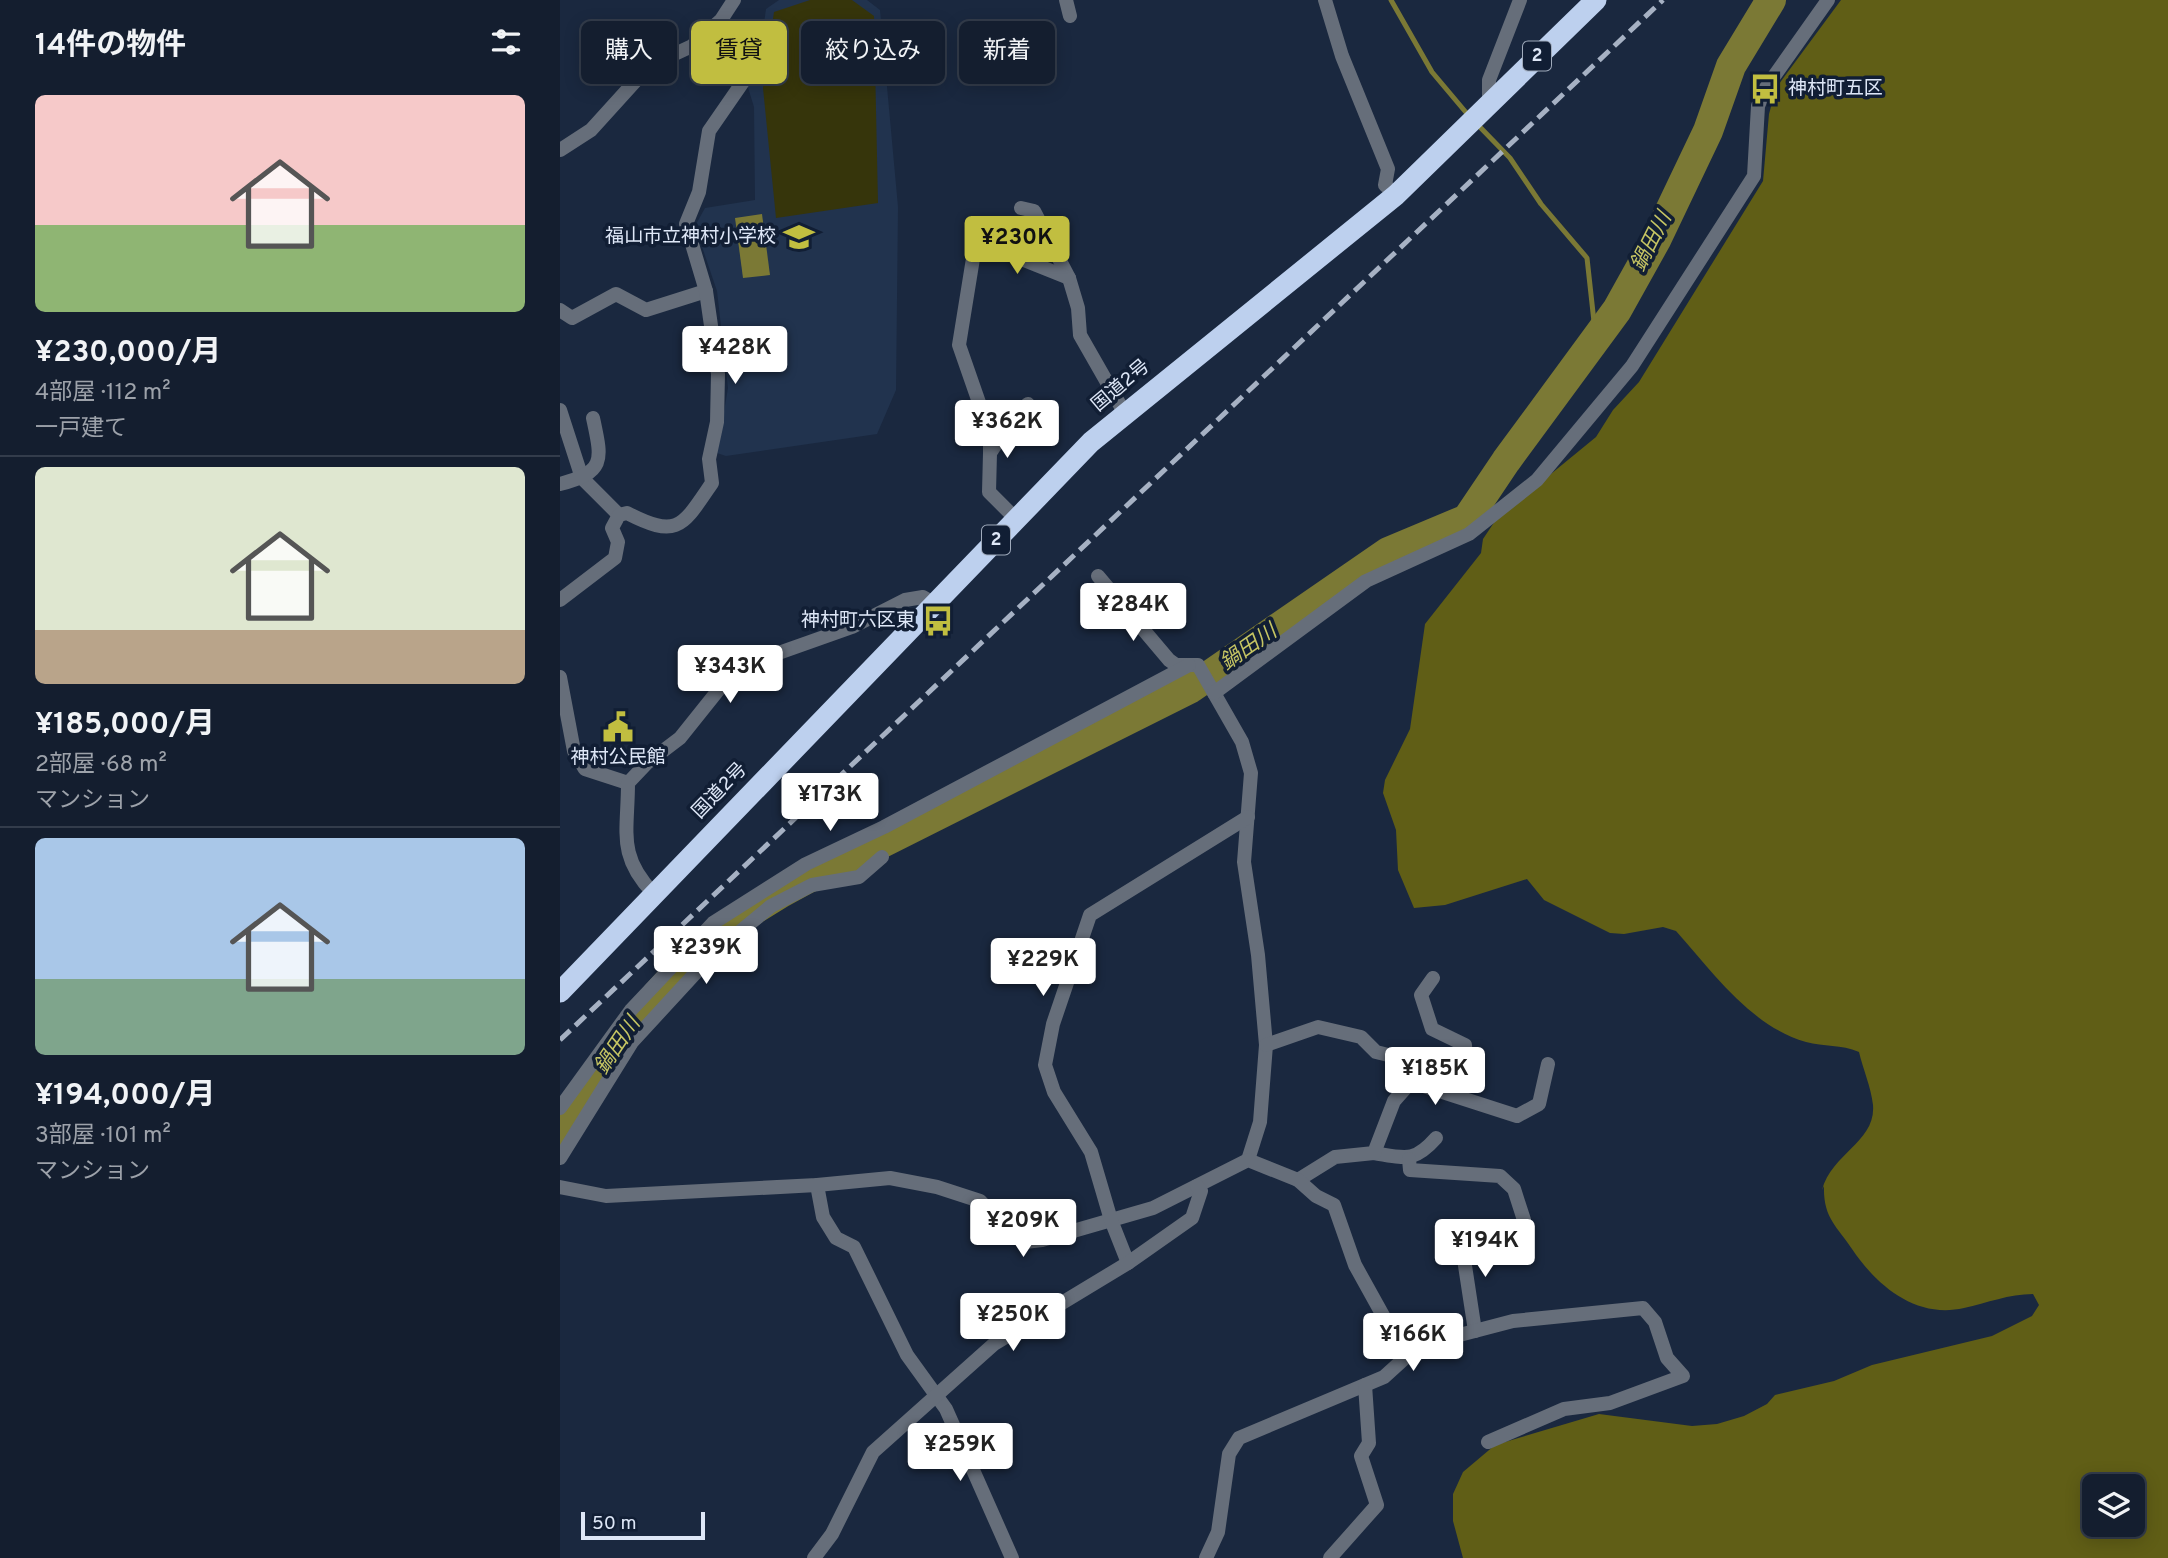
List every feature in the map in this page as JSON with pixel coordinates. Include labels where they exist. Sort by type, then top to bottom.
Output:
[{"type":"highway","name":"国道2号","points":[[560,992],[1016,519],[1124,412],[1396,195],[1477,113],[1596,0]]},
{"type":"street","points":[[560,150],[591,130],[649,66],[692,46],[720,20],[734,0]]},
{"type":"street","points":[[1066,0],[1070,16]]},
{"type":"street","points":[[1325,0],[1342,56],[1388,169],[1385,185],[1396,195]]},
{"type":"street","points":[[1477,113],[1520,0]]},
{"type":"street","points":[[1213,691],[1366,582],[1469,534],[1537,480],[1632,366],[1754,176],[1758,106],[1765,89],[1828,0]]},
{"type":"street","points":[[560,600],[615,558],[618,542],[612,528],[619,515],[626,513],[656,528],[677,524],[689,518],[712,483],[709,459],[717,422],[718,374],[706,291],[686,224],[699,192],[709,131],[741,84]]},
{"type":"street","points":[[1021,208],[1034,211],[1069,278],[1078,308],[1080,335],[1124,412]]},
{"type":"street","points":[[1016,519],[989,492],[990,434],[959,345],[976,240],[1000,243],[1024,260],[1069,278]]},
{"type":"street","points":[[560,310],[572,317],[616,294],[646,310],[706,291]]},
{"type":"street","points":[[990,453],[1014,417],[1028,404]]},
{"type":"street","points":[[560,410],[582,478],[619,515]]},
{"type":"street","points":[[560,484],[582,478],[596,469],[601,454],[593,418]]},
{"type":"street","points":[[1098,576],[1169,660],[1176,664],[1193,664]]},
{"type":"street","points":[[653,893],[636,875],[627,858],[628,783],[647,763],[680,738],[728,678],[759,660],[852,627],[905,600],[923,597],[935,604]]},
{"type":"street","points":[[560,1187],[606,1196],[817,1185],[890,1178],[937,1187],[981,1200],[1015,1237],[1025,1242],[1042,1240],[1153,1208],[1248,1160],[1260,1122],[1266,1045],[1258,955],[1244,862],[1251,773],[1242,742],[1213,691],[1193,664]]},
{"type":"street","points":[[560,1108],[631,1010],[721,918],[806,864],[884,827],[1193,664]]},
{"type":"street","points":[[560,680],[574,751],[585,769],[628,783]]},
{"type":"street","points":[[1128,1263],[1111,1220],[1091,1152],[1054,1092],[1045,1065],[1053,1024],[1090,915],[1248,817]]},
{"type":"street","points":[[560,1158],[632,1042],[713,954],[771,906],[812,885],[859,877],[882,858]]},
{"type":"street","points":[[721,918],[739,933]]},
{"type":"street","points":[[1266,1045],[1318,1027],[1361,1037],[1376,1052],[1421,1063],[1441,1065],[1466,1058],[1465,1045],[1432,1029],[1421,995],[1433,978]]},
{"type":"street","points":[[1374,1153],[1394,1101],[1409,1084],[1421,1063]]},
{"type":"street","points":[[1409,1084],[1424,1086],[1517,1116],[1539,1104],[1548,1064]]},
{"type":"street","points":[[1298,1180],[1335,1157],[1374,1153],[1409,1158],[1423,1153],[1436,1138]]},
{"type":"street","points":[[1409,1158],[1410,1170],[1500,1176],[1514,1189],[1524,1220]]},
{"type":"street","points":[[1248,1160],[1298,1180],[1316,1196],[1334,1205],[1355,1265],[1406,1357]]},
{"type":"street","points":[[817,1185],[823,1217],[836,1238],[854,1247],[907,1355],[946,1409],[1012,1558]]},
{"type":"street","points":[[814,1558],[832,1534],[873,1452],[994,1344],[1128,1263],[1192,1218],[1201,1191],[1197,1186]]},
{"type":"street","points":[[1460,1233],[1475,1331]]},
{"type":"street","points":[[1206,1558],[1218,1532],[1229,1454],[1239,1438],[1384,1377],[1406,1357],[1448,1338],[1513,1321],[1643,1308],[1655,1322],[1667,1358],[1683,1376],[1610,1403],[1563,1409],[1488,1442]]},
{"type":"street","points":[[1330,1558],[1377,1505],[1361,1456],[1369,1443],[1365,1385]]},
{"type":"shaded area","name":"福山市立神村小学校","points":[[779,0],[867,0],[880,10],[881,21],[801,21],[801,84],[887,84],[898,207],[896,390],[877,434],[726,456],[717,453],[728,388],[717,291],[695,226],[705,208],[755,200],[754,107],[747,84],[787,84],[787,21],[764,21],[766,9]]},
{"type":"shaded area","points":[[810,0],[852,0],[874,16],[874,21],[801,21],[801,84],[875,84],[878,203],[776,218],[763,88],[764,84],[787,84],[787,21],[773,21],[774,12]]},
{"type":"shaded area","points":[[1841,0],[2168,0],[2168,1558],[1463,1558],[1453,1521],[1453,1494],[1463,1472],[1495,1445],[1599,1414],[1692,1426],[1717,1424],[1744,1416],[1767,1404],[1775,1395],[1834,1381],[1872,1365],[1992,1336],[2032,1316],[2039,1305],[2033,1294],[2015,1295],[1946,1310],[1914,1304],[1886,1287],[1873,1275],[1836,1227],[1828,1214],[1824,1186],[1822,1190],[1827,1177],[1868,1129],[1872,1118],[1872,1098],[1859,1052],[1806,1042],[1767,1024],[1734,996],[1676,931],[1663,927],[1624,934],[1610,933],[1544,900],[1527,879],[1445,905],[1414,908],[1398,870],[1396,830],[1383,793],[1385,780],[1410,729],[1425,624],[1481,553],[1483,539],[1497,518],[1596,437],[1613,410],[1639,382],[1763,181],[1769,114],[1776,88]]},
{"type":"shaded area","points":[[762,214],[770,275],[743,278],[735,218]]},
{"type":"waterway","points":[[1391,0],[1432,72],[1469,116]]},
{"type":"waterway","name":"鍋田川","points":[[560,1131],[621,1040],[651,1001],[684,966],[719,935],[759,907],[804,880],[1191,688],[1388,552],[1467,519],[1506,461],[1617,310],[1656,240],[1708,131],[1731,66],[1771,0]]},
{"type":"waterway","points":[[1476,123],[1510,158],[1541,204],[1587,258],[1596,340]]},
{"type":"railway","points":[[560,1040],[1663,0]]},
{"type":"place","name":"神村町五区","points":[[1765,89]]},
{"type":"place","name":"福山市立神村小学校","points":[[799,237]]},
{"type":"place","name":"神村町六区東","points":[[938,621]]},
{"type":"place","name":"神村公民館","points":[[618,727]]}]
